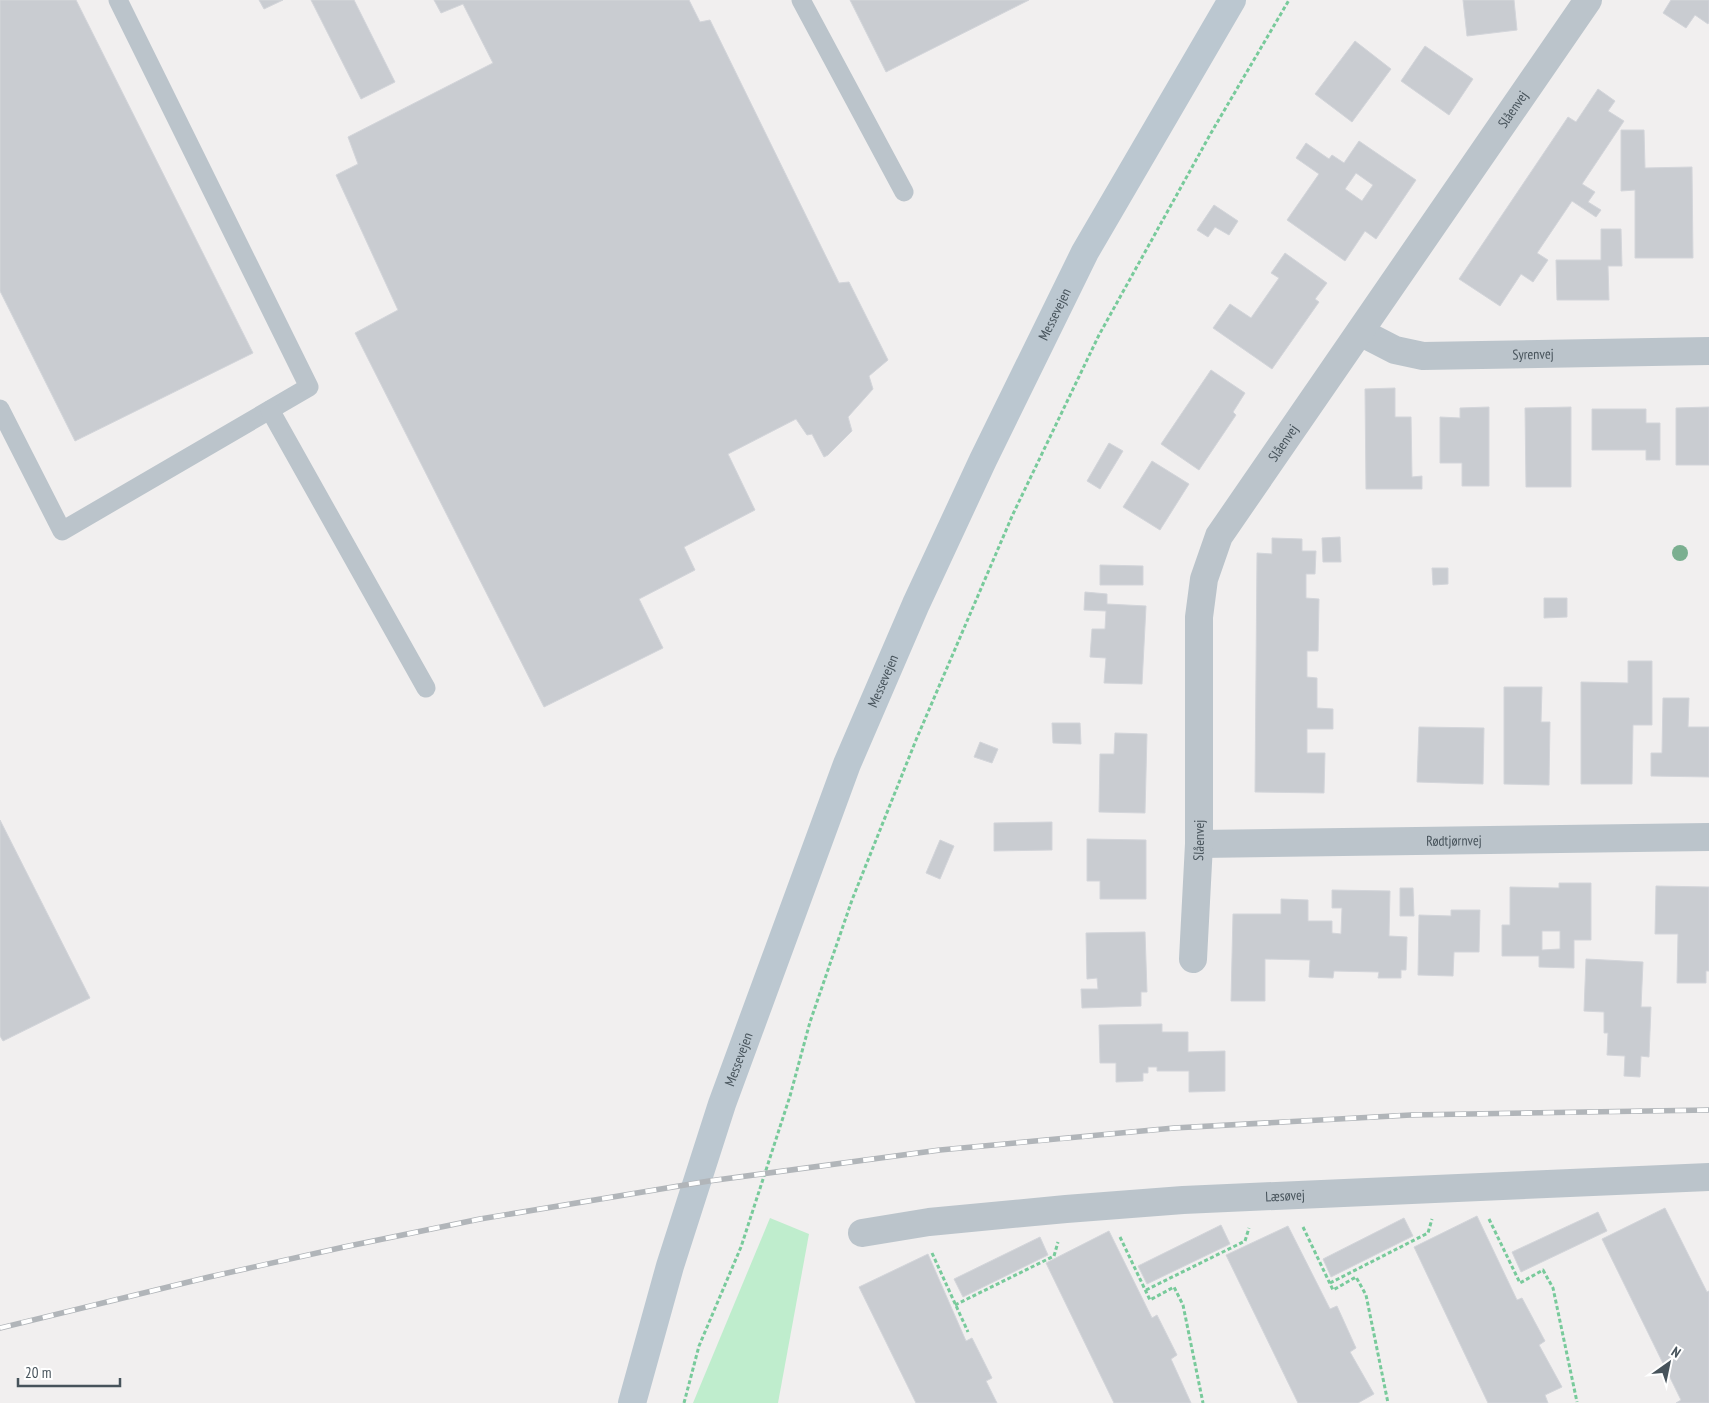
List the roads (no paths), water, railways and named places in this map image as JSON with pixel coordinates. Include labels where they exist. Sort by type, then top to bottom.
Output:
[{"type":"main road","name":"Messevejen","points":[[632,1403],[670,1266],[722,1104],[848,764],[924,586],[983,460],[1085,252],[1232,0]]},
{"type":"street","name":"Slåenvej","points":[[1194,959],[1199,844],[1199,617],[1204,579],[1219,536],[1588,0]]},
{"type":"street","name":"Syrenvej","points":[[1360,332],[1396,350],[1424,356],[1709,352]]},
{"type":"street","name":"Rødtjørnvej","points":[[1199,844],[1709,837]]},
{"type":"street","name":"Læsøvej","points":[[862,1233],[928,1222],[1116,1205],[1709,1177]]},
{"type":"lane","points":[[0,409],[62,531],[309,387],[118,0]]},
{"type":"lane","points":[[801,0],[904,192]]},
{"type":"lane","points":[[270,410],[426,688]]},
{"type":"railway","points":[[0,1328],[209,1277],[480,1219],[709,1181],[940,1150],[1174,1128],[1411,1115],[1709,1110]]}]
